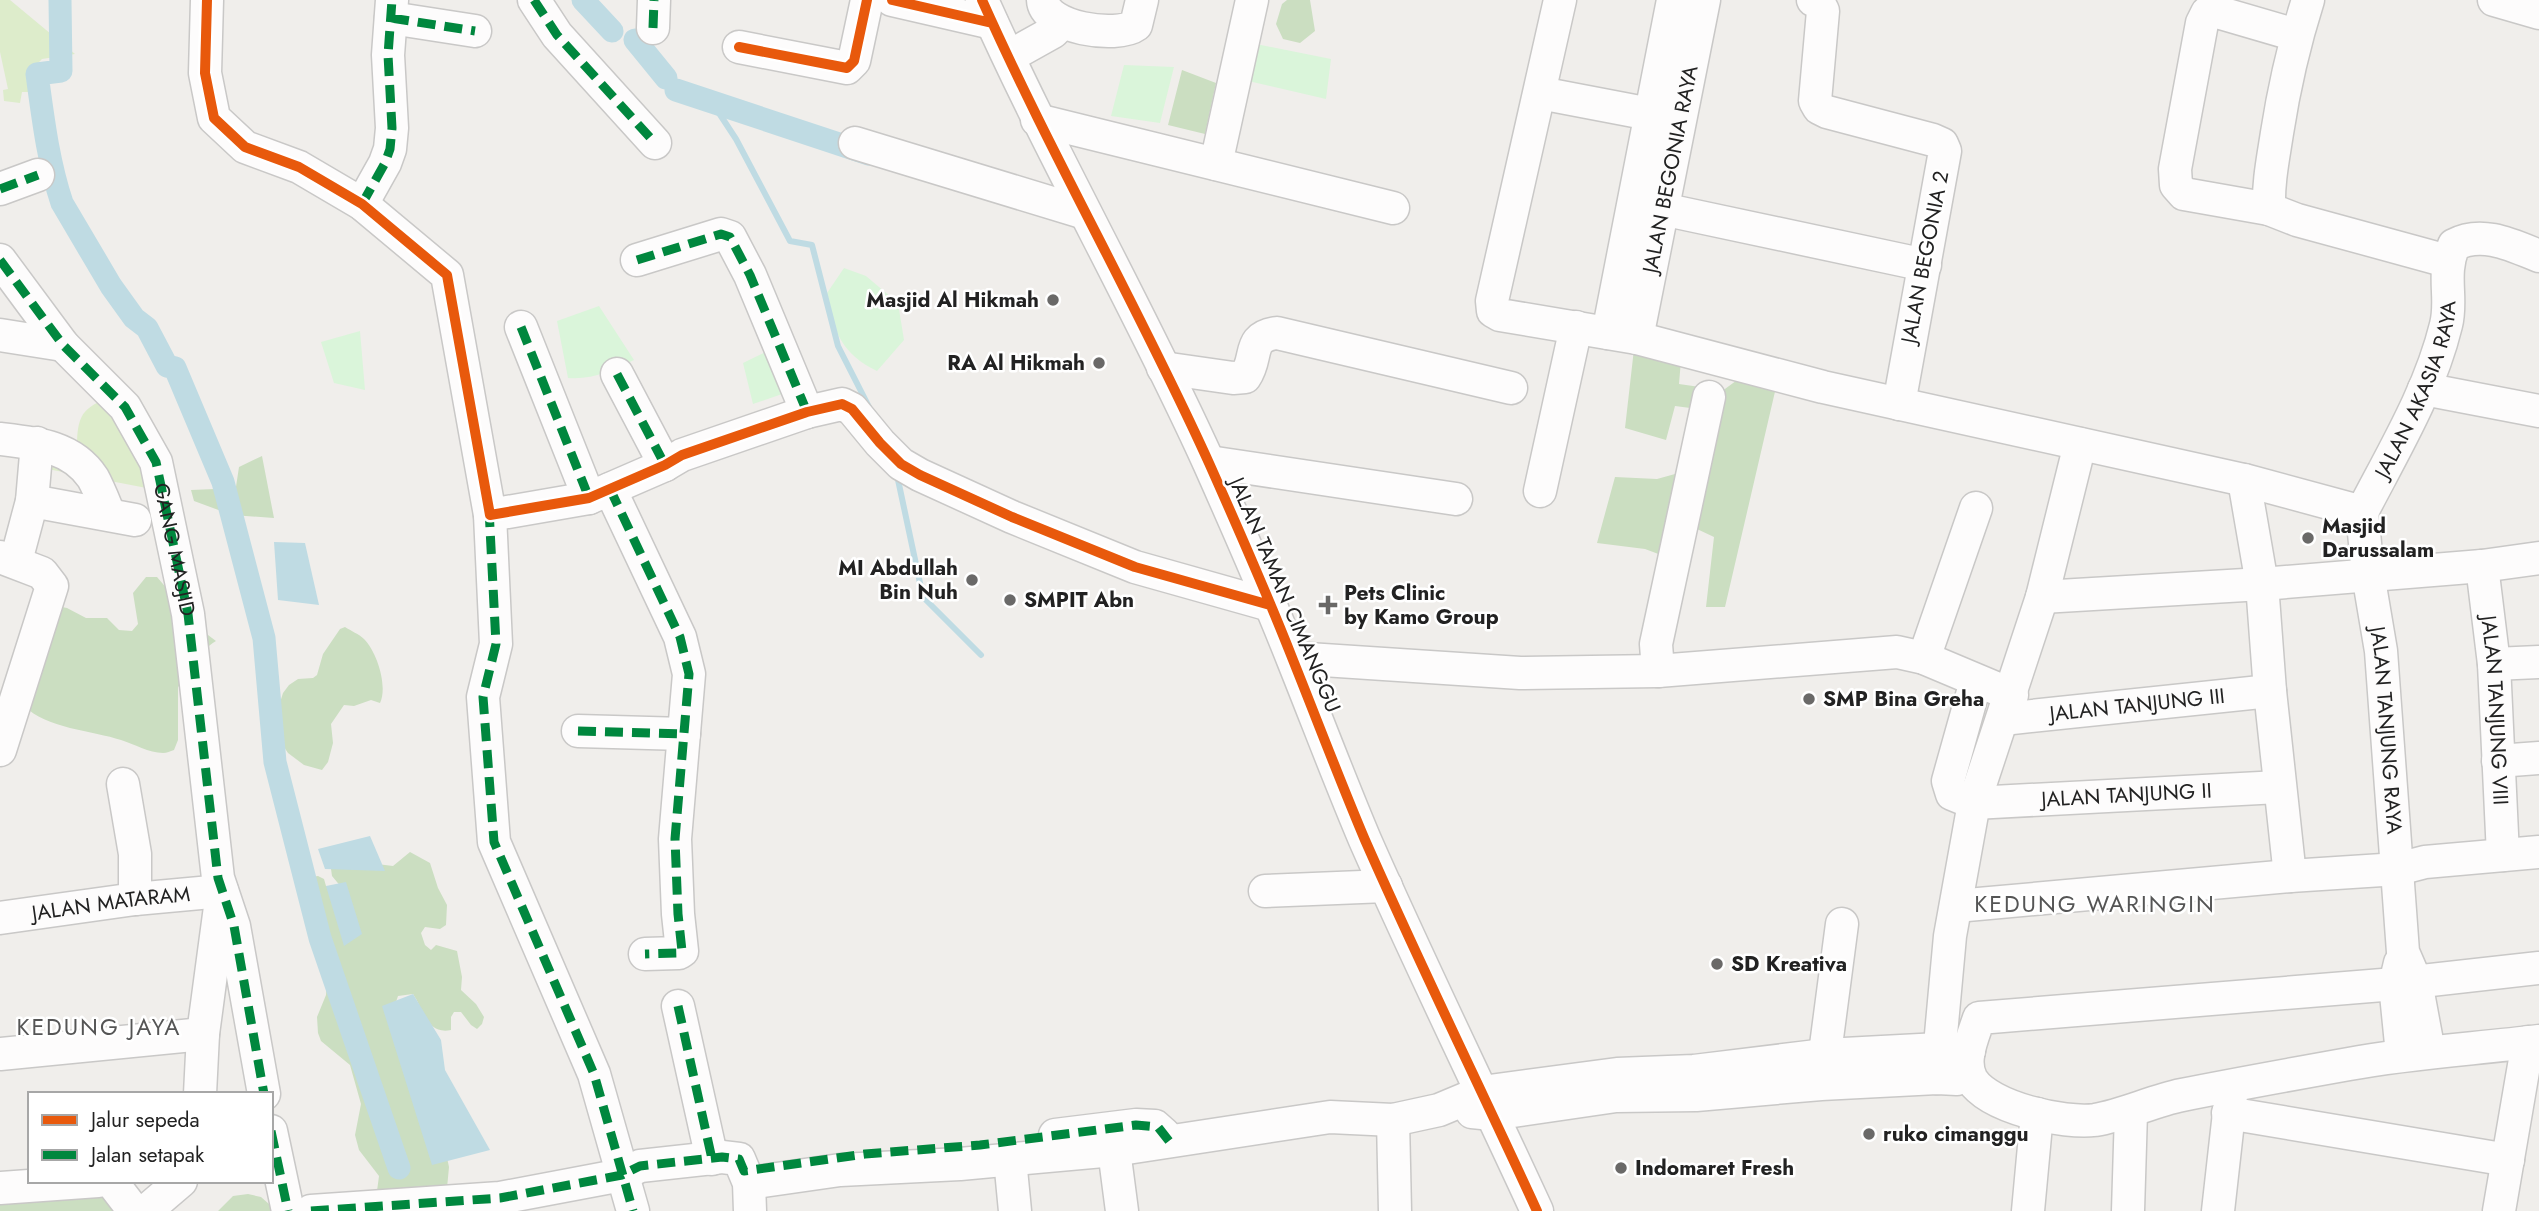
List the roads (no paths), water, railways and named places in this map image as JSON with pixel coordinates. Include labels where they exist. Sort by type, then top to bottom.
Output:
[{"type":"street","points":[[207,0],[205,73],[214,118],[245,147],[299,167],[362,204],[447,275],[490,515],[496,645],[483,697],[494,842],[594,1074],[633,1211]]},
{"type":"street","points":[[534,0],[557,35],[655,143]]},
{"type":"street","points":[[739,47],[847,68],[854,61],[867,0]]},
{"type":"street","points":[[892,0],[987,11]]},
{"type":"street","points":[[1010,56],[1053,32],[1052,11],[1113,32],[1129,30],[1136,25],[1142,0]]},
{"type":"street","points":[[1216,164],[1252,0]]},
{"type":"street","points":[[1560,0],[1492,301],[1493,312],[1623,336],[1822,387],[2244,480],[2362,512]]},
{"type":"street","name":"JALAN BEGONIA RAYA","points":[[1623,336],[1650,114],[1673,0]]},
{"type":"street","name":"JALAN BEGONIA RAYA","points":[[1623,336],[1662,209],[1704,0]]},
{"type":"street","name":"JALAN BEGONIA 2","points":[[1813,0],[1819,3],[1824,11],[1815,101],[1819,108],[1933,139],[1942,144],[1945,151],[1899,404]]},
{"type":"street","points":[[2269,209],[2268,186],[2283,93],[2296,35],[2308,0]]},
{"type":"street","points":[[2494,0],[2539,13]]},
{"type":"street","points":[[362,204],[390,149],[392,128],[388,55],[391,9],[475,31]]},
{"type":"street","name":"JALAN TAMAN CIMANGGU","points":[[987,11],[1010,56],[1037,120],[1116,270],[1209,462],[1386,886],[1537,1211]]},
{"type":"street","points":[[2296,35],[2217,12],[2207,13],[2202,23],[2175,169],[2176,185],[2184,194],[2269,209],[2297,220],[2447,261],[2454,245],[2477,237],[2539,256]]},
{"type":"street","points":[[1540,93],[1650,114]]},
{"type":"street","points":[[1037,120],[1393,208]]},
{"type":"street","points":[[855,143],[1085,213]]},
{"type":"street","points":[[0,189],[38,175]]},
{"type":"street","points":[[1662,209],[1925,265]]},
{"type":"street","points":[[637,260],[721,234],[730,237],[750,275],[807,412]]},
{"type":"street","name":"GANG MASJID","points":[[0,260],[63,345],[125,407],[156,462],[188,614],[218,878],[222,891]]},
{"type":"street","name":"JALAN AKASIA RAYA","points":[[2362,512],[2424,389],[2447,323],[2447,261]]},
{"type":"street","points":[[2447,323],[2463,396]]},
{"type":"street","points":[[521,327],[600,493],[680,637],[689,674],[675,839],[682,951],[645,954]]},
{"type":"street","points":[[1540,491],[1576,327]]},
{"type":"street","points":[[1163,368],[1245,377],[1250,369],[1257,340],[1264,334],[1277,333],[1511,388]]},
{"type":"street","points":[[0,335],[63,345]]},
{"type":"street","points":[[617,374],[665,465]]},
{"type":"street","points":[[2424,389],[2539,411]]},
{"type":"street","points":[[1658,671],[1656,644],[1709,397]]},
{"type":"street","points":[[490,515],[600,493],[682,455],[840,403],[846,405],[901,464],[920,475],[1012,517],[1135,567],[1270,605]]},
{"type":"street","points":[[0,439],[37,443],[71,454],[122,517],[32,501]]},
{"type":"street","points":[[0,750],[51,588],[42,573],[8,559],[32,501],[37,443]]},
{"type":"street","points":[[2080,444],[2042,597],[2008,707],[1974,803],[1950,936],[1943,1016],[1954,1065],[1988,1094],[2008,1105],[2037,1114],[2093,1120],[2131,1112],[2178,1096],[2230,1100],[2508,1160]]},
{"type":"street","points":[[1209,462],[1456,499]]},
{"type":"street","points":[[2244,480],[2262,584],[2279,787],[2290,876]]},
{"type":"street","points":[[1924,658],[1976,508]]},
{"type":"street","name":"JALAN TANJUNG RAYA","points":[[2362,512],[2368,574],[2381,651],[2403,952],[2416,1053]]},
{"type":"street","points":[[2042,597],[2262,584],[2482,566],[2539,558]]},
{"type":"street","name":"JALAN TANJUNG VIII","points":[[2482,566],[2494,664],[2503,855]]},
{"type":"street","points":[[1293,658],[1520,673],[1658,671],[1897,652],[1924,658],[1976,681],[2008,707]]},
{"type":"street","points":[[2494,664],[2539,662]]},
{"type":"street","points":[[1974,803],[1952,794],[1948,781],[1976,681]]},
{"type":"street","name":"JALAN TANJUNG III","points":[[2008,707],[2270,691]]},
{"type":"street","points":[[578,731],[684,734]]},
{"type":"street","points":[[2498,761],[2539,758]]},
{"type":"street","points":[[123,784],[135,854],[135,899]]},
{"type":"street","name":"JALAN TANJUNG II","points":[[1974,803],[2279,787]]},
{"type":"street","points":[[1956,906],[2398,869],[2425,862],[2539,852]]},
{"type":"street","points":[[1265,891],[1386,886]]},
{"type":"street","points":[[200,1092],[204,1034],[222,891]]},
{"type":"street","points":[[222,891],[234,926],[264,1092]]},
{"type":"street","name":"JALAN MATARAM","points":[[0,918],[135,899],[222,891]]},
{"type":"street","points":[[1823,1070],[1842,924]]},
{"type":"street","points":[[1943,1016],[1979,1018],[2406,983],[2539,968]]},
{"type":"street","points":[[678,1006],[712,1159]]},
{"type":"street","points":[[1954,1065],[1979,1018]]},
{"type":"street","points":[[0,1054],[204,1034]]},
{"type":"street","points":[[2230,1100],[2416,1053],[2533,1041],[2499,1211]]},
{"type":"street","points":[[748,1188],[839,1170],[1010,1160],[1114,1150],[1330,1118],[1393,1120],[1442,1108],[1616,1096],[1695,1083],[1823,1070],[1954,1065]]},
{"type":"street","points":[[2227,1210],[2230,1100]]},
{"type":"street","points":[[2128,1211],[2131,1112]]},
{"type":"street","points":[[2028,1211],[2037,1114]]},
{"type":"street","points":[[1393,1120],[1395,1211]]},
{"type":"street","points":[[748,1188],[865,1154],[980,1145],[1136,1125],[1158,1127],[1169,1141]]},
{"type":"street","points":[[273,1140],[288,1211]]},
{"type":"street","points":[[1114,1150],[1122,1211]]},
{"type":"street","points":[[311,1211],[501,1205],[622,1175],[640,1166],[723,1157],[736,1158],[748,1188]]},
{"type":"street","points":[[1010,1160],[1015,1211]]},
{"type":"street","points":[[0,1188],[89,1183]]},
{"type":"street","points":[[108,1183],[134,1211]]},
{"type":"street","points":[[146,1211],[179,1183]]},
{"type":"water","points":[[274,542],[305,543],[319,605],[278,600]]},
{"type":"water","points":[[370,836],[385,871],[325,869],[318,849]]},
{"type":"water","points":[[346,882],[362,934],[344,946],[326,886]]},
{"type":"water","points":[[413,994],[441,1040],[445,1070],[490,1150],[432,1165],[382,1006]]},
{"type":"waterway","points":[[60,0],[61,71],[37,74],[46,139],[57,187],[62,203],[111,286],[134,318],[147,328],[167,366],[175,368],[223,482],[264,638],[275,762],[320,938],[399,1168]]},
{"type":"waterway","points":[[583,0],[612,31]]},
{"type":"waterway","points":[[635,40],[666,78]]},
{"type":"waterway","points":[[676,90],[869,154]]},
{"type":"waterway","points":[[713,104],[736,139],[790,241],[812,245],[838,346],[869,407]]},
{"type":"waterway","points":[[897,475],[923,597],[981,655]]},
{"type":"place","name":"Masjid Al Hikmah","points":[[1053,300]]},
{"type":"place","name":"RA Al Hikmah","points":[[1099,363]]},
{"type":"place","name":"Masjid Darussalam","points":[[2308,538]]},
{"type":"place","name":"MI Abdullah Bin Nuh","points":[[972,580]]},
{"type":"place","name":"SMPIT Abn","points":[[1010,600]]},
{"type":"place","name":"Pets Clinic by Kamo Group","points":[[1328,605]]},
{"type":"place","name":"SMP Bina Greha","points":[[1809,699]]},
{"type":"place","name":"SD Kreativa","points":[[1717,964]]},
{"type":"place","name":"ruko cimanggu","points":[[1869,1134]]},
{"type":"place","name":"Indomaret Fresh","points":[[1621,1168]]},
{"type":"district","name":"KEDUNG WARINGIN","points":[[2095,904]]},
{"type":"district","name":"KEDUNG JAYA","points":[[99,1027]]}]
